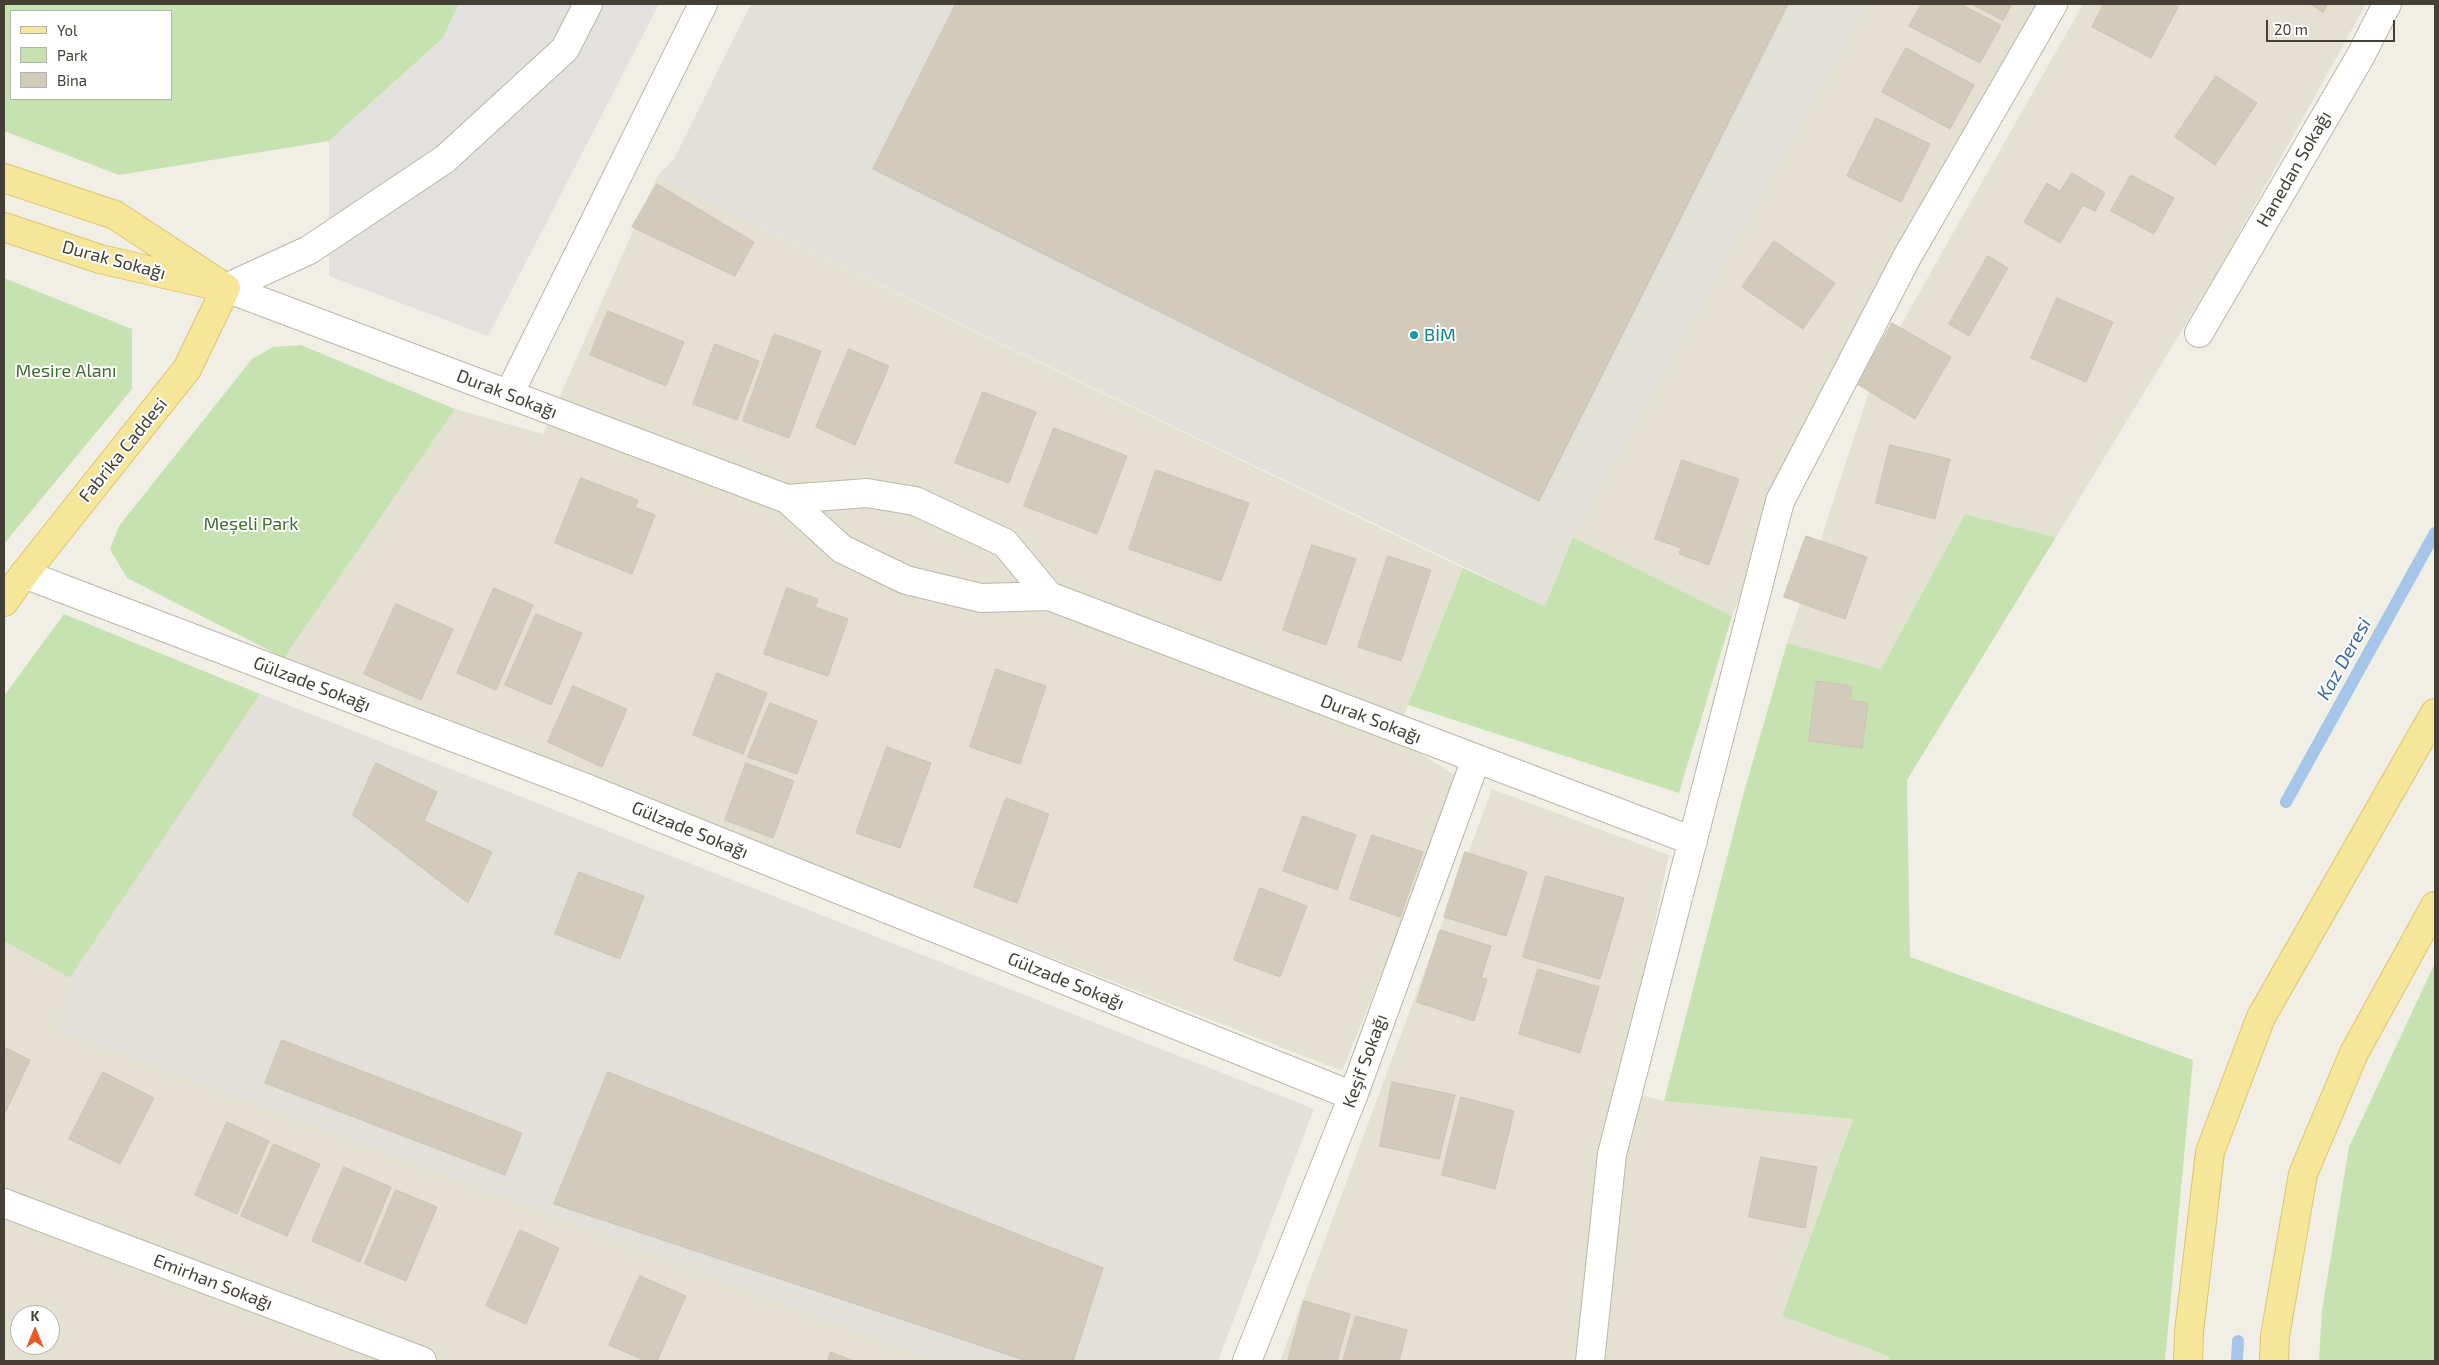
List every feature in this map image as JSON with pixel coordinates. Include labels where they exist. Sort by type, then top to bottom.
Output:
[{"type":"main road","name":"Durak Sokağı","points":[[4,178],[115,214],[226,288]]},
{"type":"main road","name":"Durak Sokağı","points":[[4,227],[100,259],[226,288]]},
{"type":"main road","name":"Fabrika Caddesi","points":[[4,602],[24,574],[187,369],[226,288]]},
{"type":"main road","points":[[2188,1361],[2189,1332],[2210,1152],[2261,1017],[2435,713]]},
{"type":"main road","points":[[2274,1361],[2275,1336],[2303,1174],[2354,1053],[2435,906]]},
{"type":"street","points":[[226,288],[309,250],[445,159],[565,49],[588,4]]},
{"type":"street","points":[[509,394],[703,4]]},
{"type":"street","points":[[1590,1361],[1612,1154],[1780,501],[1907,257],[2053,4]]},
{"type":"street","name":"Hanedan Sokağı","points":[[2199,333],[2360,57],[2387,4]]},
{"type":"street","name":"Durak Sokağı","points":[[226,288],[788,499],[842,549],[906,580],[982,598],[1049,596],[1693,841]]},
{"type":"street","name":"Durak Sokağı","points":[[788,499],[867,493],[915,501],[1005,543],[1049,596]]},
{"type":"street","name":"Gülzade Sokağı","points":[[24,574],[581,786],[1353,1096]]},
{"type":"street","name":"Keşif Sokağı","points":[[1247,1361],[1353,1096],[1476,759]]},
{"type":"street","name":"Emirhan Sokağı","points":[[4,1203],[422,1361]]},
{"type":"shaded area","points":[[459,4],[659,4],[488,336],[329,276],[329,141],[443,38]]},
{"type":"shaded area","name":"BİM","points":[[751,4],[1867,4],[1573,537],[1545,606],[657,177],[674,159]]},
{"type":"shaded area","points":[[1867,4],[2037,4],[1842,356],[1732,616],[1573,537]]},
{"type":"shaded area","points":[[2083,4],[2366,4],[2220,268],[2056,537],[1965,514],[1881,669],[1787,643],[1877,367]]},
{"type":"shaded area","points":[[657,177],[1463,568],[1395,738],[1461,779],[1342,1071],[284,658],[455,409],[543,434]]},
{"type":"shaded area","points":[[260,694],[1314,1109],[1218,1361],[937,1361],[59,1030],[70,978]]},
{"type":"shaded area","points":[[1492,789],[1669,855],[1619,1089],[1664,1101],[1853,1119],[1782,1316],[1890,1357],[1889,1361],[1280,1361]]},
{"type":"shaded area","points":[[4,941],[70,978],[60,1030],[937,1361],[4,1361]]},
{"type":"green space","points":[[4,4],[459,4],[443,38],[329,141],[119,175],[4,131]]},
{"type":"green space","name":"Mesire Alanı","points":[[4,278],[132,329],[132,389],[4,544]]},
{"type":"green space","name":"Meşeli Park","points":[[301,345],[455,409],[284,658],[127,578],[110,549],[119,526],[252,359],[273,347]]},
{"type":"green space","points":[[1965,514],[2056,537],[1907,780],[1910,957],[2193,1060],[2165,1361],[1889,1361],[1890,1357],[1782,1316],[1853,1119],[1664,1101],[1744,792],[1787,643],[1881,669]]},
{"type":"green space","points":[[1573,537],[1732,616],[1679,793],[1408,705],[1463,568],[1545,606]]},
{"type":"green space","points":[[64,614],[260,694],[70,978],[4,941],[4,696]]},
{"type":"green space","points":[[2435,963],[2435,1361],[2319,1361],[2322,1310],[2349,1147]]},
{"type":"building","name":"BİM","points":[[956,4],[1788,4],[1539,501],[873,169]]},
{"type":"building","points":[[1922,4],[1960,4],[2001,25],[1980,63],[1909,26]]},
{"type":"building","points":[[1972,4],[2012,4],[2003,20]]},
{"type":"building","points":[[2104,4],[2173,4],[2178,7],[2151,58],[2092,27]]},
{"type":"building","points":[[2311,4],[2328,4],[2323,12]]},
{"type":"building","points":[[1906,48],[1974,85],[1950,129],[1882,92]]},
{"type":"building","points":[[2216,76],[2257,103],[2215,165],[2175,137]]},
{"type":"building","points":[[1876,118],[1930,144],[1901,202],[1847,176]]},
{"type":"building","points":[[2072,173],[2105,193],[2095,211],[2083,205],[2060,243],[2024,222],[2047,183],[2060,191]]},
{"type":"building","points":[[2131,175],[2174,198],[2154,234],[2111,211]]},
{"type":"building","points":[[657,184],[754,242],[735,276],[632,227]]},
{"type":"building","points":[[1774,241],[1835,283],[1803,329],[1742,287]]},
{"type":"building","points":[[1988,256],[2008,268],[1969,336],[1949,324]]},
{"type":"building","points":[[2057,298],[2113,322],[2086,382],[2031,358]]},
{"type":"building","points":[[608,311],[684,342],[666,386],[590,355]]},
{"type":"building","points":[[1892,323],[1951,357],[1915,419],[1857,384]]},
{"type":"building","points":[[774,334],[821,351],[789,438],[743,421]]},
{"type":"building","points":[[715,344],[759,361],[737,420],[693,404]]},
{"type":"building","points":[[849,349],[889,366],[855,445],[816,427]]},
{"type":"building","points":[[983,392],[1036,412],[1009,483],[955,463]]},
{"type":"building","points":[[1054,428],[1127,456],[1097,534],[1024,506]]},
{"type":"building","points":[[1890,445],[1950,459],[1935,519],[1876,503]]},
{"type":"building","points":[[1682,460],[1739,479],[1709,565],[1679,554],[1681,548],[1655,539]]},
{"type":"building","points":[[1156,470],[1249,503],[1221,581],[1129,549]]},
{"type":"building","points":[[581,478],[638,500],[635,507],[655,515],[632,574],[555,543]]},
{"type":"building","points":[[1806,536],[1867,557],[1845,619],[1784,597]]},
{"type":"building","points":[[1312,545],[1356,559],[1326,645],[1283,630]]},
{"type":"building","points":[[1388,556],[1431,570],[1401,661],[1358,647]]},
{"type":"building","points":[[494,588],[533,605],[496,690],[457,673]]},
{"type":"building","points":[[787,588],[818,599],[815,607],[848,619],[828,676],[764,654]]},
{"type":"building","points":[[396,604],[453,629],[421,700],[364,674]]},
{"type":"building","points":[[536,614],[582,633],[551,705],[505,685]]},
{"type":"building","points":[[996,669],[1046,686],[1020,764],[970,747]]},
{"type":"building","points":[[717,673],[767,693],[743,754],[693,735]]},
{"type":"building","points":[[1817,681],[1852,686],[1850,700],[1868,703],[1862,748],[1809,741]]},
{"type":"building","points":[[573,686],[627,709],[602,767],[548,742]]},
{"type":"building","points":[[770,703],[817,721],[797,774],[748,757]]},
{"type":"building","points":[[887,747],[931,763],[900,848],[856,833]]},
{"type":"building","points":[[376,763],[437,792],[424,821],[492,852],[468,903],[353,815]]},
{"type":"building","points":[[746,763],[794,781],[773,838],[725,820]]},
{"type":"building","points":[[1006,798],[1049,814],[1017,903],[974,887]]},
{"type":"building","points":[[1303,816],[1356,835],[1337,890],[1283,871]]},
{"type":"building","points":[[1372,835],[1423,852],[1400,917],[1350,899]]},
{"type":"building","points":[[1465,852],[1527,872],[1506,936],[1444,917]]},
{"type":"building","points":[[579,872],[644,896],[620,959],[555,934]]},
{"type":"building","points":[[1546,876],[1624,898],[1600,979],[1523,957]]},
{"type":"building","points":[[1260,888],[1307,906],[1280,977],[1234,960]]},
{"type":"building","points":[[1440,930],[1491,946],[1481,978],[1487,979],[1474,1021],[1417,1002]]},
{"type":"building","points":[[1538,969],[1599,987],[1580,1053],[1519,1034]]},
{"type":"building","points":[[282,1040],[522,1133],[505,1175],[265,1083]]},
{"type":"building","points":[[4,1047],[30,1060],[4,1115]]},
{"type":"building","points":[[103,1072],[154,1098],[120,1164],[69,1139]]},
{"type":"building","points":[[608,1072],[1103,1268],[1073,1361],[1027,1361],[554,1204]]},
{"type":"building","points":[[1392,1082],[1455,1095],[1439,1159],[1380,1146]]},
{"type":"building","points":[[1461,1097],[1514,1111],[1495,1189],[1442,1175]]},
{"type":"building","points":[[227,1122],[269,1141],[237,1214],[195,1195]]},
{"type":"building","points":[[274,1144],[320,1164],[287,1236],[241,1216]]},
{"type":"building","points":[[1761,1157],[1817,1167],[1805,1228],[1749,1217]]},
{"type":"building","points":[[344,1167],[391,1187],[360,1262],[312,1241]]},
{"type":"building","points":[[396,1190],[437,1207],[406,1281],[365,1264]]},
{"type":"building","points":[[520,1230],[559,1248],[526,1324],[486,1306]]},
{"type":"building","points":[[640,1276],[686,1296],[657,1361],[646,1361],[609,1345]]},
{"type":"building","points":[[1304,1301],[1350,1314],[1337,1361],[1288,1361]]},
{"type":"building","points":[[1356,1316],[1407,1330],[1399,1361],[1343,1361]]},
{"type":"building","points":[[831,1352],[854,1361],[828,1361]]},
{"type":"waterway","name":"Kaz Deresi","points":[[2286,802],[2435,533]]},
{"type":"waterway","name":"Kaz Deresi","points":[[2237,1361],[2238,1341]]},
{"type":"place","name":"BİM","points":[[1414,335]]}]
